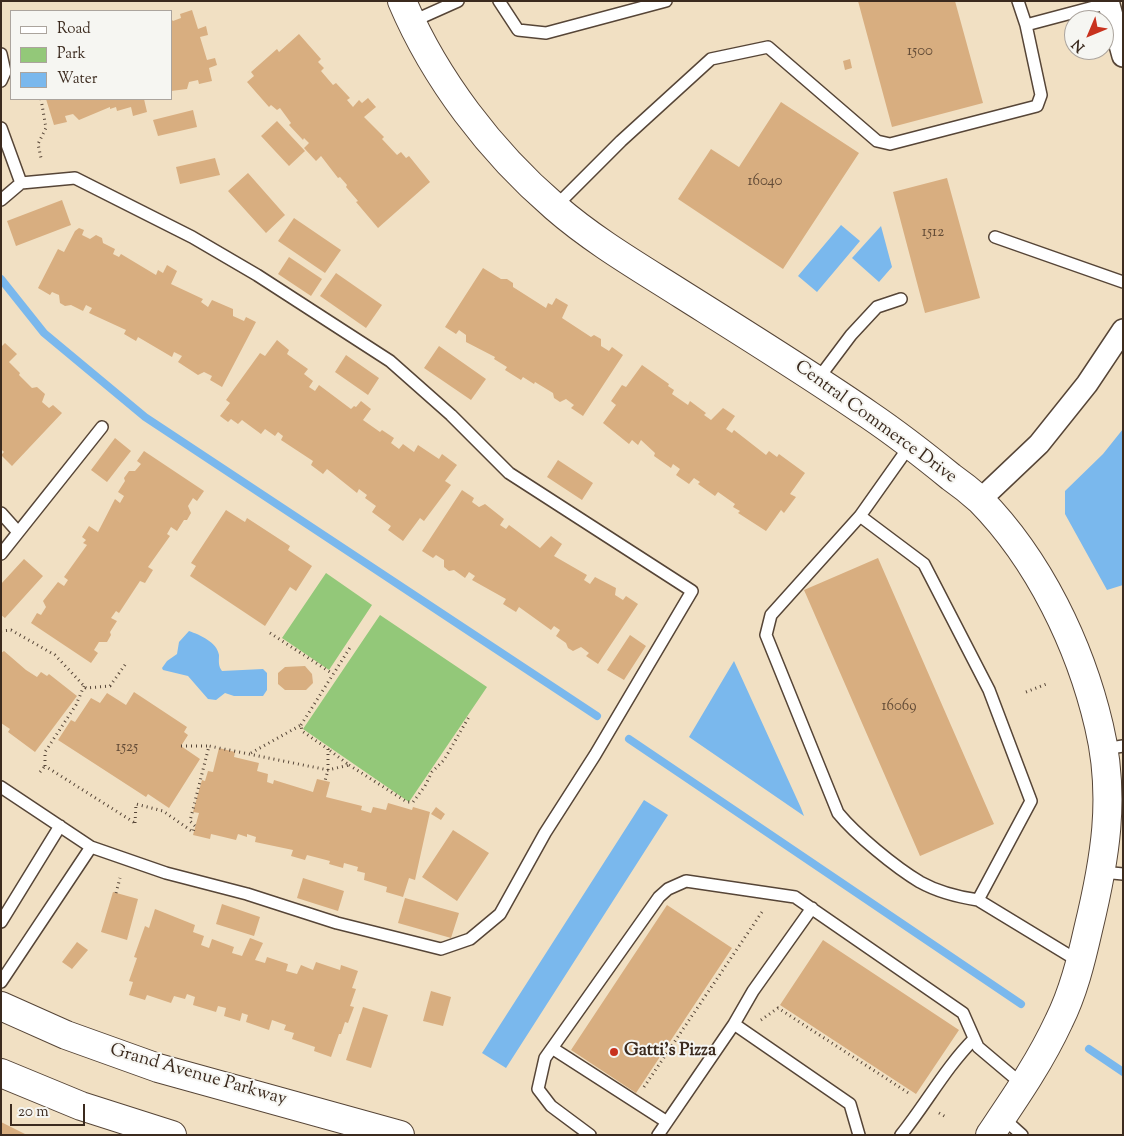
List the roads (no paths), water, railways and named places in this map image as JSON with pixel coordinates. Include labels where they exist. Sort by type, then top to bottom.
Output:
[{"type":"street","points":[[1108,2],[1123,56]]},
{"type":"street","name":"Central Commerce Drive","points":[[407,11],[449,88],[505,158],[555,207],[614,251],[818,380],[911,444],[980,500],[1024,554],[1061,620],[1114,748],[1108,810],[1112,873],[1061,1017],[1036,1067],[1024,1085],[1005,1129]]},
{"type":"street","points":[[980,500],[1039,444],[1087,384],[1123,330]]},
{"type":"street","name":"Grand Avenue Parkway","points":[[1,1006],[66,1036],[158,1068],[400,1135]]},
{"type":"street","points":[[1,1073],[81,1106],[172,1135]]},
{"type":"lane","points":[[407,11],[458,1]]},
{"type":"lane","points":[[499,1],[518,30],[546,32],[666,1]]},
{"type":"lane","points":[[555,207],[621,141],[712,59],[768,47],[877,141],[890,144],[1037,106],[1041,95],[1026,25],[1018,1]]},
{"type":"lane","points":[[1026,25],[1108,2]]},
{"type":"lane","points":[[1,54],[6,72],[1,81]]},
{"type":"lane","points":[[1,128],[21,183]]},
{"type":"lane","points":[[1,200],[21,183],[75,178],[192,237],[257,275],[390,360],[451,414],[509,473],[692,591],[595,755],[545,833],[500,914],[470,939],[441,949],[337,923],[247,894],[166,873],[91,847],[1,787]]},
{"type":"lane","points":[[995,237],[1123,282]]},
{"type":"lane","points":[[818,380],[851,335],[877,307],[901,299]]},
{"type":"lane","points":[[1,554],[102,427]]},
{"type":"lane","points":[[911,444],[860,516],[770,615],[766,635],[838,813],[852,830],[920,882],[953,896],[978,900],[1080,962]]},
{"type":"lane","points":[[1,514],[18,532]]},
{"type":"lane","points":[[860,516],[924,564],[988,690],[1031,801],[978,900]]},
{"type":"lane","points":[[1,922],[60,826]]},
{"type":"lane","points":[[1,982],[91,847]]},
{"type":"lane","points":[[590,1135],[551,1106],[538,1088],[545,1058],[659,897],[668,889],[686,881],[795,897],[963,1014],[978,1047],[1024,1085]]},
{"type":"lane","points":[[658,1135],[734,1024],[753,991],[812,908]]},
{"type":"lane","points":[[734,1024],[850,1104],[859,1135]]},
{"type":"lane","points":[[900,1135],[922,1109],[964,1049],[974,1039]]},
{"type":"lane","points":[[552,1048],[667,1122]]},
{"type":"water","points":[[841,225],[860,241],[817,292],[798,276]]},
{"type":"water","points":[[881,226],[892,267],[879,282],[852,258]]},
{"type":"water","points":[[1123,429],[1123,585],[1107,590],[1065,514],[1065,491],[1103,454]]},
{"type":"water","points":[[189,631],[203,637],[215,646],[218,650],[219,665],[222,671],[263,669],[267,673],[267,690],[263,696],[234,696],[225,693],[216,700],[208,699],[188,676],[163,670],[162,668],[167,661],[177,654],[179,642]]},
{"type":"water","points":[[734,661],[801,808],[804,816],[689,737]]},
{"type":"water","points":[[644,800],[668,815],[506,1068],[482,1053]]},
{"type":"waterway","points":[[1,279],[44,333],[145,417],[597,716]]},
{"type":"waterway","points":[[629,739],[1021,1004]]},
{"type":"waterway","points":[[1089,1049],[1123,1072]]},
{"type":"place","name":"Gatti's Pizza","points":[[614,1052]]}]
